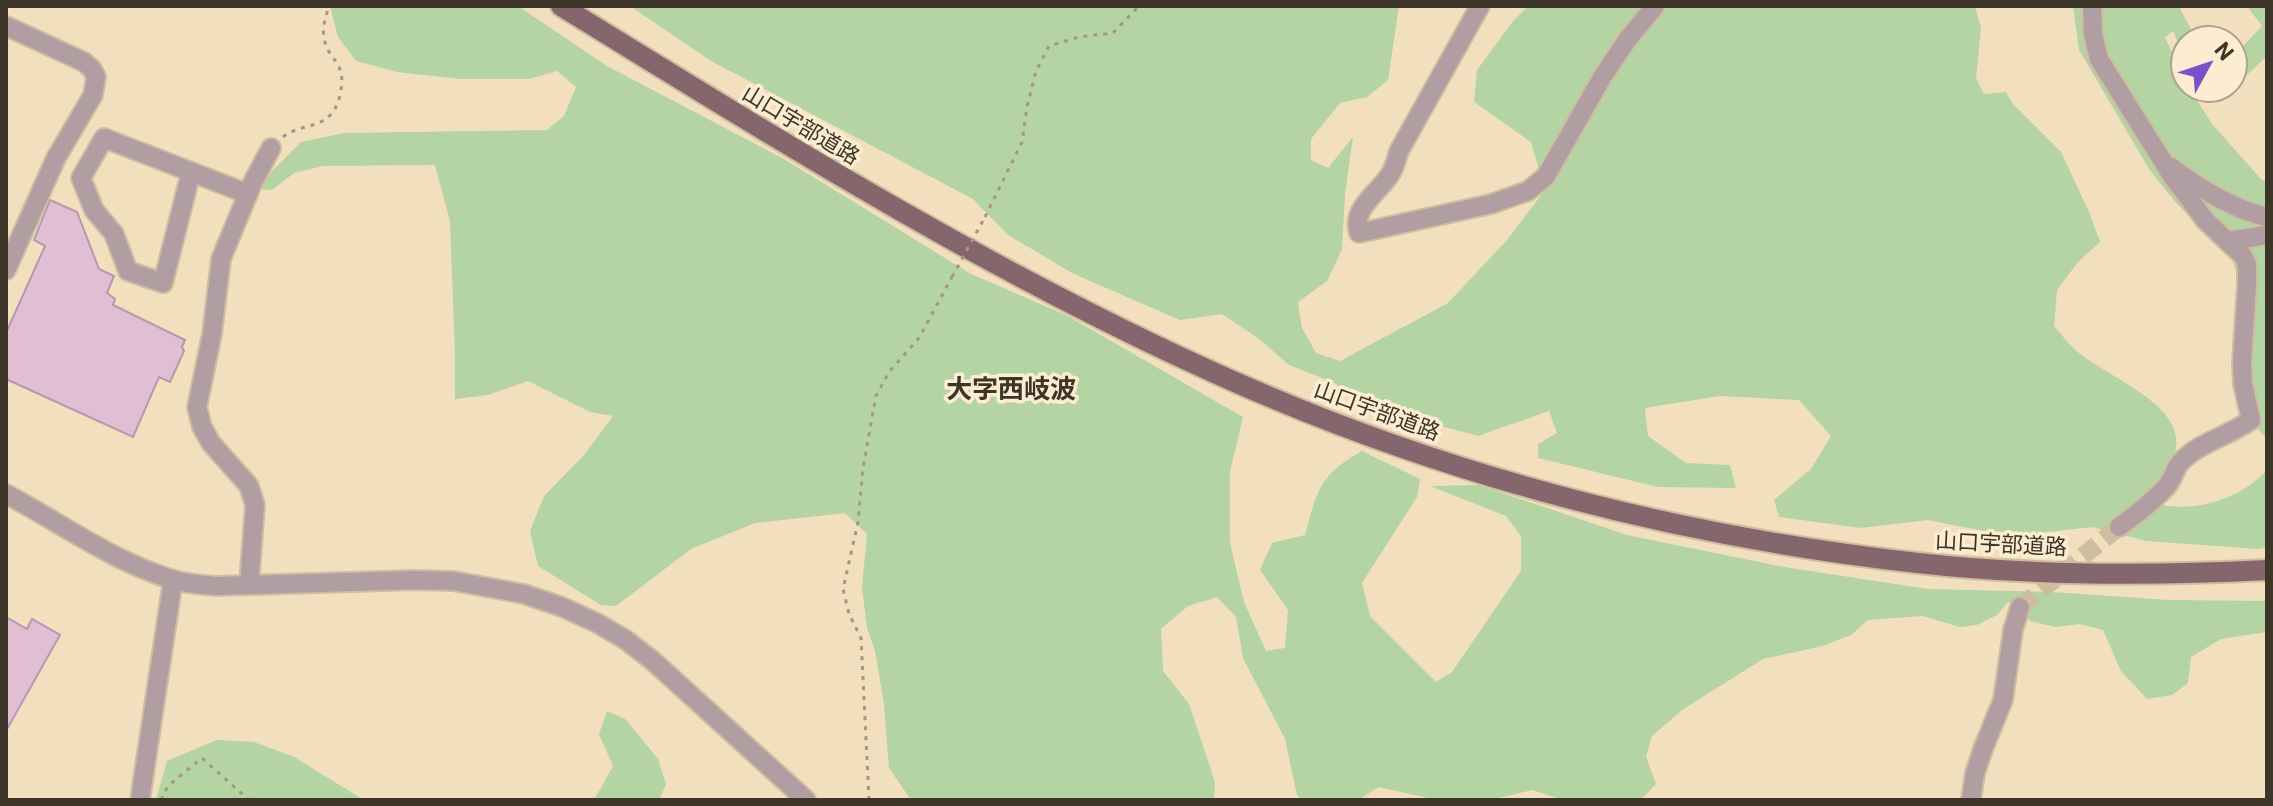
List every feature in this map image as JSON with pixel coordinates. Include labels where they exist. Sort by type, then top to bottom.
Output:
[{"type":"main road","name":"山口宇部道路","points":[[561,6],[737,115],[992,263],[1236,382],[1442,461],[1631,514],[1722,534],[1918,563],[2064,572],[2267,570]]},
{"type":"street","points":[[1480,6],[1399,151],[1395,167],[1358,214],[1359,233],[1491,204],[1528,191],[1546,176],[1603,76],[1655,6]]},
{"type":"street","points":[[2092,6],[2093,34],[2099,59],[2160,157],[2206,221],[2243,256],[2247,264],[2242,363],[2251,420],[2199,449],[2178,465],[2169,484],[2119,527]]},
{"type":"street","points":[[6,26],[84,62],[96,77],[93,95],[56,158],[6,270]]},
{"type":"street","points":[[191,172],[163,283],[128,271],[114,234],[94,210],[81,178],[104,138],[248,194]]},
{"type":"street","points":[[249,585],[255,505],[249,486],[211,443],[202,427],[197,407],[212,334],[221,259],[271,148]]},
{"type":"street","points":[[2160,157],[2212,195],[2242,210],[2267,217]]},
{"type":"street","points":[[2228,241],[2267,235]]},
{"type":"street","points":[[6,494],[121,558],[173,580],[217,586],[453,581],[524,594],[562,607],[616,634],[653,661],[806,800]]},
{"type":"street","points":[[140,800],[173,580]]},
{"type":"street","points":[[1971,800],[1979,761],[2003,700],[2013,630],[2020,607]]},
{"type":"path","points":[[271,148],[289,132],[323,121],[338,104],[343,80],[340,67],[324,40],[329,6]]},
{"type":"path","points":[[869,800],[861,638],[849,614],[843,589],[858,522],[863,468],[876,396],[889,372],[919,338],[985,217],[1022,142],[1036,71],[1049,46],[1079,37],[1113,33],[1139,6]]},
{"type":"path","points":[[161,800],[168,786],[202,758],[249,800]]},
{"type":"green space","points":[[330,6],[518,6],[607,66],[784,159],[971,274],[1066,315],[1243,417],[1230,472],[1230,543],[1244,602],[1266,651],[1285,648],[1288,610],[1260,570],[1272,543],[1305,535],[1317,495],[1328,477],[1362,451],[1420,479],[1417,497],[1362,583],[1370,616],[1436,682],[1452,672],[1521,571],[1521,536],[1506,516],[1430,486],[1479,485],[1627,535],[1784,567],[1928,589],[2053,592],[2168,600],[2267,601],[2267,632],[2221,639],[2191,657],[2188,683],[2172,695],[2147,699],[2121,671],[2103,630],[2080,624],[2055,627],[2030,621],[2017,601],[2008,602],[1997,615],[1977,625],[1960,627],[1923,616],[1868,620],[1851,635],[1822,646],[1763,659],[1682,710],[1652,736],[1646,757],[1656,784],[1642,799],[1563,800],[1532,790],[1490,800],[1437,800],[1378,787],[1359,800],[1302,800],[1297,795],[1285,739],[1243,658],[1236,617],[1217,597],[1188,606],[1161,629],[1163,671],[1189,704],[1215,782],[1214,800],[911,800],[889,768],[884,705],[875,651],[867,628],[862,587],[867,534],[845,513],[755,523],[691,549],[616,606],[601,605],[538,566],[530,531],[544,496],[584,455],[613,416],[590,412],[528,381],[488,395],[455,399],[450,221],[435,165],[323,166],[294,173],[272,190],[261,189],[272,171],[301,142],[345,133],[547,130],[564,116],[576,87],[557,71],[529,79],[461,79],[397,72],[356,61],[338,37]]},
{"type":"green space","points":[[630,6],[1399,6],[1388,80],[1367,97],[1340,103],[1311,139],[1311,160],[1328,168],[1353,137],[1342,249],[1327,281],[1298,302],[1302,328],[1316,353],[1340,361],[1448,303],[1507,240],[1545,190],[1531,142],[1474,102],[1477,70],[1528,6],[1975,6],[1981,28],[1976,78],[1984,94],[2006,92],[2013,104],[2061,152],[2100,242],[2078,262],[2057,290],[2054,326],[2079,353],[2145,396],[2162,411],[2173,428],[2176,447],[2168,470],[2147,497],[2163,505],[2177,507],[2205,504],[2246,488],[2267,470],[2267,547],[2258,549],[2146,541],[2092,527],[2030,534],[1993,533],[1928,520],[1861,528],[1779,517],[1774,500],[1811,469],[1831,436],[1799,400],[1719,396],[1645,408],[1648,436],[1686,463],[1730,465],[1736,488],[1658,487],[1538,458],[1538,444],[1557,433],[1549,411],[1478,436],[1356,403],[1335,383],[1289,365],[1259,339],[1222,314],[1180,320],[1074,274],[1008,235],[973,199],[711,61]]},
{"type":"green space","points":[[2073,6],[2180,6],[2188,24],[2169,24],[2169,34],[2165,37],[2169,46],[2169,104],[2199,104],[2212,124],[2267,183],[2267,439],[2246,416],[2242,293],[2232,257],[2176,203],[2149,169],[2079,50]]},
{"type":"green space","points":[[2247,6],[2267,6],[2267,56],[2249,73],[2249,40],[2262,26]]},
{"type":"green space","points":[[607,711],[625,719],[658,759],[666,784],[659,800],[594,800],[613,766],[599,734]]},
{"type":"green space","points":[[217,740],[254,742],[294,757],[364,800],[156,800],[167,761]]},
{"type":"building","points":[[50,200],[77,212],[99,269],[114,276],[107,293],[115,299],[113,305],[185,340],[184,351],[170,382],[159,377],[133,437],[6,379],[6,333],[45,246],[34,240]]},
{"type":"building","points":[[6,617],[27,629],[32,619],[60,635],[6,731]]},
{"type":"tunnel","points":[[2020,607],[2119,527]]},
{"type":"district","name":"大字西岐波","points":[[1011,389]]}]
